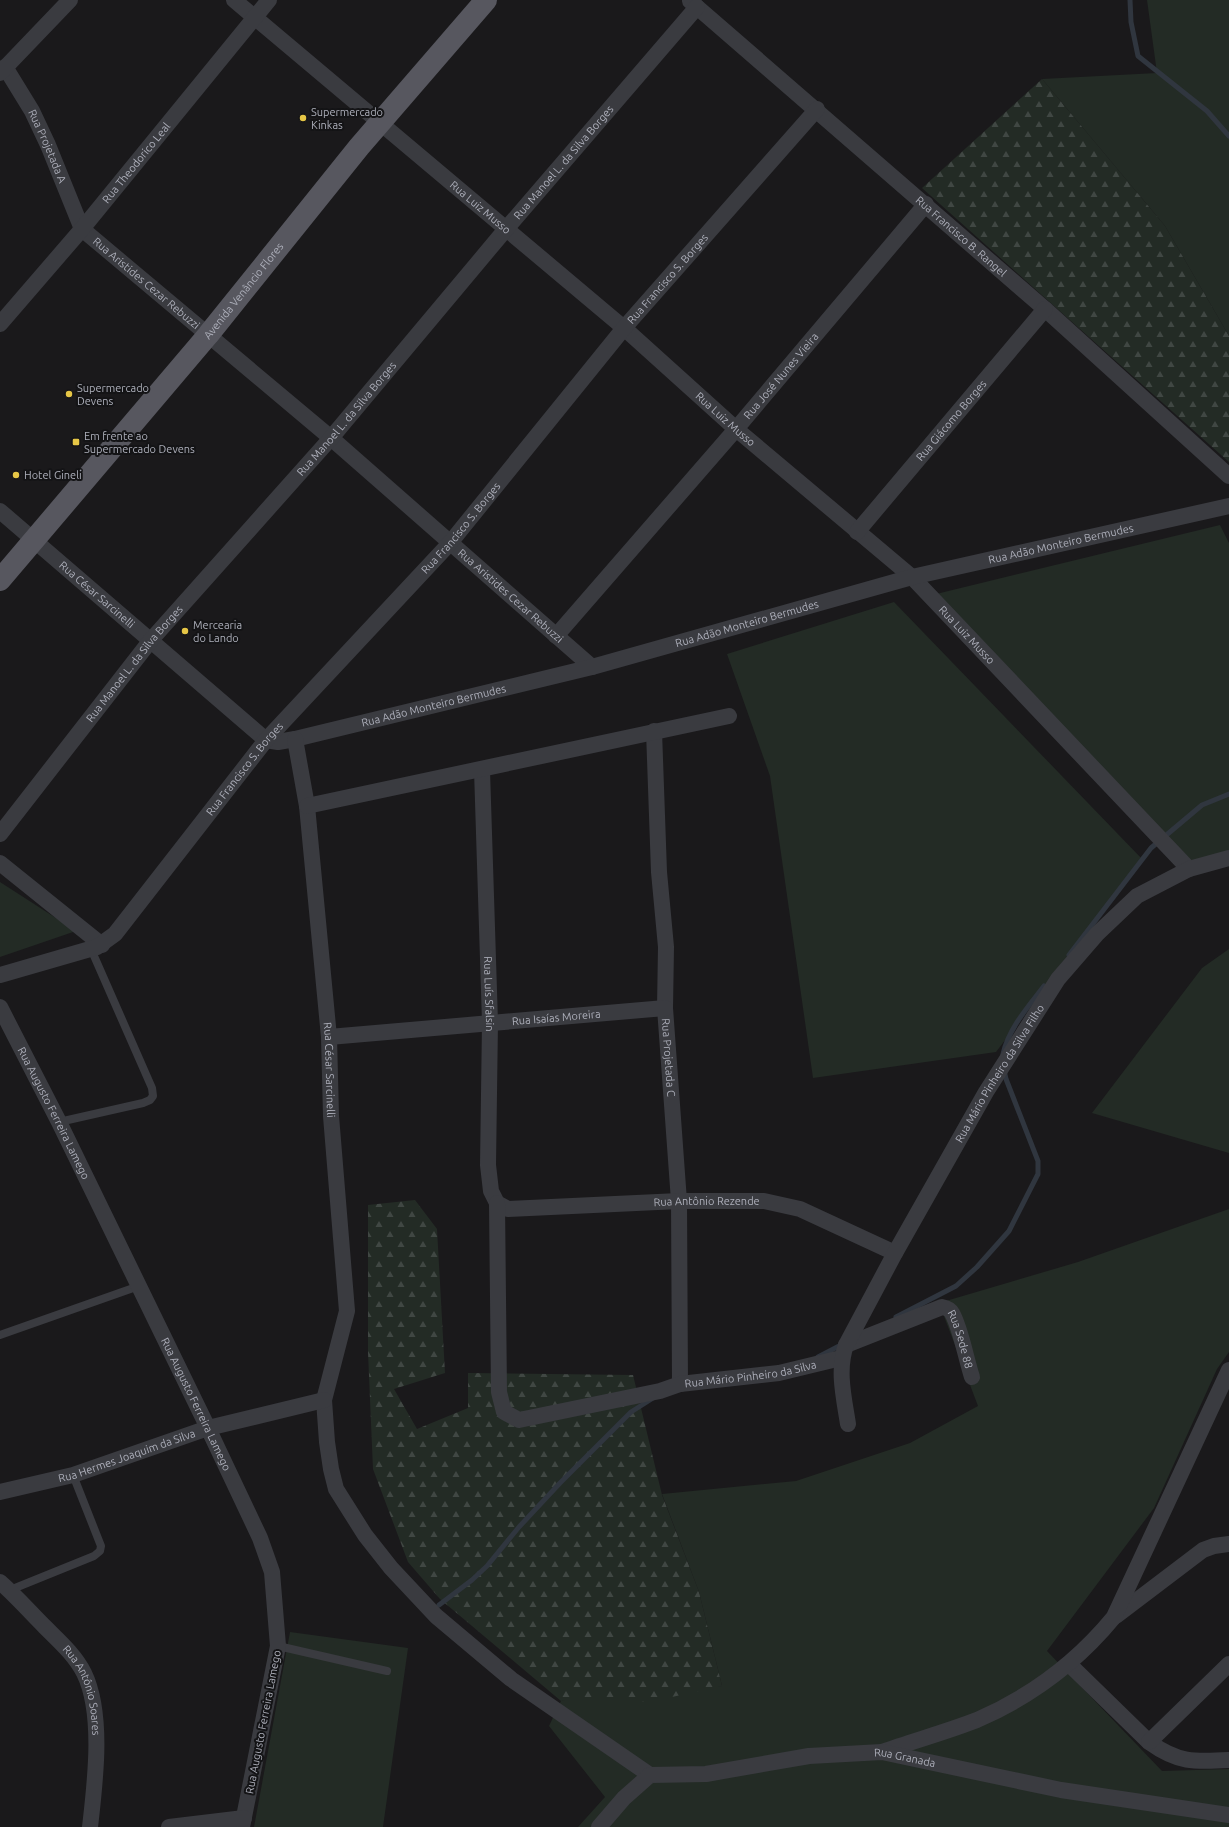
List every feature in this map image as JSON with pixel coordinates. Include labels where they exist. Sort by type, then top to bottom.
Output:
[{"type":"main road","name":"Avenida Venâncio Flores","points":[[0,580],[208,336],[354,153],[486,0]]},
{"type":"street","points":[[3,70],[70,0]]},
{"type":"street","name":"Rua Luiz Musso","points":[[234,0],[381,122],[624,328],[736,429],[912,578],[1189,869]]},
{"type":"street","name":"Rua Theodorico Leal","points":[[0,324],[82,228],[269,0]]},
{"type":"street","name":"Rua Francisco B. Rangel","points":[[694,4],[1046,309],[1229,476]]},
{"type":"street","name":"Rua Manoel L. da Silva Borges","points":[[0,834],[151,640],[331,438],[694,4]]},
{"type":"street","name":"Rua Projetada A","points":[[3,70],[32,111],[82,228]]},
{"type":"street","name":"Rua Francisco S. Borges","points":[[97,947],[116,934],[266,740],[450,542],[624,328],[817,109]]},
{"type":"street","name":"Rua José Nunes Vieira","points":[[556,636],[736,429],[926,204]]},
{"type":"street","name":"Rua Aristides Cezar Rebuzzi","points":[[82,228],[208,336],[331,438],[592,667]]},
{"type":"street","name":"Rua Giácomo Borges","points":[[857,532],[1046,309]]},
{"type":"street","name":"Rua Adão Monteiro Bermudes","points":[[266,740],[278,742],[295,739],[592,667],[912,578],[1229,506]]},
{"type":"street","name":"Rua César Sarcinelli","points":[[0,511],[266,740]]},
{"type":"street","points":[[307,806],[482,770],[654,730],[729,716]]},
{"type":"street","name":"Rua Projetada C","points":[[654,730],[659,872],[666,947],[665,1008],[679,1201],[680,1384]]},
{"type":"street","name":"Rua César Sarcinelli","points":[[295,739],[307,806],[329,1037],[331,1116],[347,1311],[324,1400],[327,1442],[336,1489],[365,1535],[391,1568],[436,1616],[511,1679],[650,1775]]},
{"type":"street","name":"Rua Luís Sfalsin","points":[[482,770],[490,1022],[488,1165],[491,1191],[502,1206],[499,1392],[504,1412],[519,1420],[660,1391]]},
{"type":"street","name":"Rua Mário Pinheiro da Silva Filho","points":[[843,1352],[895,1253],[986,1092],[1058,979],[1097,934],[1137,896],[1189,869],[1229,858]]},
{"type":"street","points":[[0,863],[97,947]]},
{"type":"street","points":[[0,975],[97,947]]},
{"type":"street","name":"Rua Augusto Ferreira Lamego","points":[[0,1007],[59,1122],[208,1428],[260,1538],[272,1572],[278,1646],[243,1822]]},
{"type":"street","name":"Rua Isaías Moreira","points":[[329,1037],[665,1008]]},
{"type":"street","name":"Rua Antônio Rezende","points":[[502,1206],[679,1201],[764,1201],[800,1209],[895,1253]]},
{"type":"street","name":"Rua Mário Pinheiro da Silva","points":[[660,1391],[680,1384],[779,1373],[843,1352],[942,1307]]},
{"type":"street","name":"Rua Sede 88","points":[[942,1307],[948,1308],[952,1312],[972,1377]]},
{"type":"street","points":[[843,1352],[848,1424]]},
{"type":"street","points":[[882,1752],[976,1720],[1023,1697],[1069,1664],[1098,1637],[1114,1617],[1229,1371]]},
{"type":"street","name":"Rua Hermes Joaquim da Silva","points":[[0,1492],[73,1475],[208,1428],[324,1400]]},
{"type":"street","points":[[1114,1617],[1204,1550],[1214,1546],[1229,1544]]},
{"type":"street","name":"Rua Antônio Soares","points":[[5,1586],[75,1659],[86,1680],[94,1713],[95,1748],[94,1787],[90,1827]]},
{"type":"street","points":[[1069,1664],[1149,1742],[1163,1752],[1184,1760],[1200,1762],[1229,1760]]},
{"type":"street","points":[[1149,1742],[1229,1664]]},
{"type":"street","name":"Rua Granada","points":[[650,1775],[706,1774],[809,1756],[882,1752],[1061,1790],[1229,1815]]},
{"type":"street","points":[[599,1827],[624,1798],[650,1775]]},
{"type":"street","points":[[168,1827],[243,1822]]},
{"type":"lane","points":[[59,1122],[143,1103],[150,1100],[153,1096],[152,1088],[97,947]]},
{"type":"lane","points":[[0,1335],[139,1286]]},
{"type":"lane","points":[[5,1586],[94,1556],[100,1551],[101,1546],[73,1475]]},
{"type":"lane","points":[[278,1646],[387,1671]]},
{"type":"green space","points":[[1147,0],[1229,0],[1229,336],[1165,226],[1042,79],[1157,73]]},
{"type":"green space","points":[[1042,79],[1165,226],[1229,336],[1229,462],[922,188]]},
{"type":"green space","points":[[1220,525],[1229,543],[1229,852],[1187,862],[928,596]]},
{"type":"green space","points":[[894,602],[1143,860],[996,1052],[813,1078],[770,776],[727,654]]},
{"type":"green space","points":[[0,882],[76,931],[0,957]]},
{"type":"green space","points":[[1229,949],[1229,1153],[1092,1113],[1202,968]]},
{"type":"green space","points":[[415,1200],[437,1229],[445,1373],[394,1389],[417,1429],[468,1408],[468,1373],[633,1375],[662,1495],[699,1592],[722,1686],[649,1702],[578,1698],[561,1701],[440,1599],[408,1562],[373,1469],[368,1352],[368,1205]]},
{"type":"green space","points":[[1229,1209],[1229,1352],[1217,1369],[1154,1508],[1047,1651],[1162,1771],[1229,1769],[1229,1827],[578,1827],[605,1797],[549,1726],[561,1701],[571,1698],[722,1686],[699,1592],[662,1494],[796,1481],[910,1443],[978,1406],[939,1303],[1078,1262]]},
{"type":"green space","points":[[290,1632],[408,1648],[383,1827],[254,1827]]},
{"type":"waterway","points":[[1130,0],[1131,22],[1138,56],[1207,111],[1229,136]]},
{"type":"waterway","points":[[1069,955],[1151,848],[1202,805],[1229,794]]},
{"type":"waterway","points":[[1003,1054],[1014,1027],[1044,986]]},
{"type":"waterway","points":[[896,1317],[956,1286],[977,1267],[1009,1231],[1038,1174],[1038,1161],[1006,1079],[1004,1070]]},
{"type":"waterway","points":[[818,1357],[843,1344]]},
{"type":"waterway","points":[[439,1605],[472,1580],[487,1566],[519,1527],[560,1483],[631,1412],[653,1398]]},
{"type":"place","name":"Supermercado Kinkas","points":[[303,118]]},
{"type":"place","name":"Supermercado Devens","points":[[69,394]]},
{"type":"place","name":"Em frente ao Supermercado Devens","points":[[76,442]]},
{"type":"place","name":"Hotel Gineli","points":[[16,475]]},
{"type":"place","name":"Mercearia do Lando","points":[[185,631]]}]
